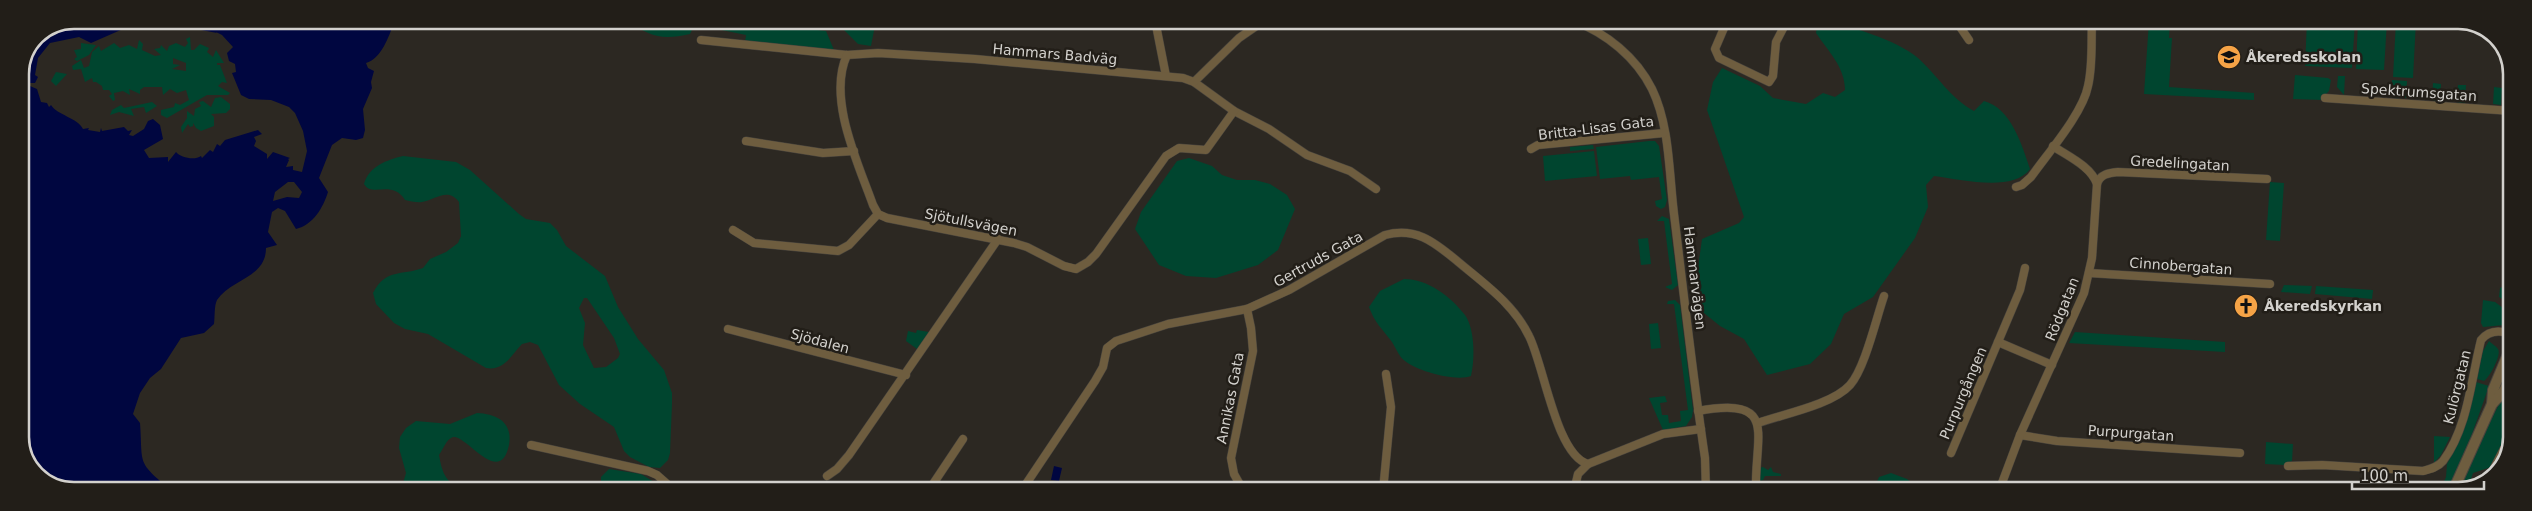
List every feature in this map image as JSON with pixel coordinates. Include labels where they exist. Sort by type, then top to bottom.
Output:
[{"type":"street","points":[[1157,29],[1166,76]]},
{"type":"street","points":[[1194,82],[1238,38],[1251,29]]},
{"type":"street","name":"Hammarvägen","points":[[1589,29],[1612,41],[1642,73],[1657,102],[1664,133],[1701,429],[1705,482]]},
{"type":"street","points":[[1724,29],[1715,49],[1719,58],[1769,82],[1772,81],[1773,76],[1776,42],[1783,29]]},
{"type":"street","points":[[1961,29],[1969,40]]},
{"type":"street","points":[[2016,186],[2022,186],[2032,177],[2086,95],[2090,73],[2092,29]]},
{"type":"street","name":"Hammars Badväg","points":[[701,40],[847,55],[878,53],[1166,76],[1194,82],[1234,111],[1269,129],[1307,155],[1359,176],[1376,189]]},
{"type":"street","points":[[733,230],[754,243],[838,251],[849,245],[878,214],[854,151],[846,123],[841,92],[843,63],[847,55]]},
{"type":"street","name":"Spektrumsgatan","points":[[2325,98],[2503,110]]},
{"type":"street","name":"Sjötullsvägen","points":[[878,214],[887,218],[1026,246],[1064,266],[1080,267],[1096,254],[1166,156],[1179,148],[1206,150],[1234,111]]},
{"type":"street","name":"Britta-Lisas Gata","points":[[1531,149],[1538,145],[1664,133]]},
{"type":"street","points":[[746,140],[823,153],[854,151]]},
{"type":"street","points":[[2053,146],[2092,174],[2096,184]]},
{"type":"street","name":"Gredelingatan","points":[[2096,184],[2100,177],[2118,172],[2267,179]]},
{"type":"street","name":"Rödgatan","points":[[2002,482],[2020,435],[2084,292],[2090,273],[2096,184]]},
{"type":"street","name":"Gertruds Gata","points":[[1027,482],[1095,381],[1103,367],[1105,353],[1111,344],[1168,324],[1247,309],[1289,290],[1385,235],[1405,232],[1422,235],[1435,243],[1477,277],[1516,313],[1533,344],[1564,437],[1578,459],[1588,464]]},
{"type":"street","points":[[827,476],[838,469],[849,455],[998,239]]},
{"type":"street","name":"Purpurgången","points":[[1952,453],[2020,290],[2025,268]]},
{"type":"street","name":"Cinnobergatan","points":[[2090,273],[2270,284]]},
{"type":"street","points":[[1758,423],[1836,396],[1849,386],[1859,369],[1884,296]]},
{"type":"street","name":"Annikas Gata","points":[[1238,482],[1234,474],[1231,458],[1253,351],[1252,328],[1247,309]]},
{"type":"street","name":"Sjödalen","points":[[728,329],[906,375]]},
{"type":"street","name":"Kulörgatan","points":[[2288,466],[2322,465],[2423,471],[2435,468],[2443,462],[2458,434],[2466,410],[2481,340],[2493,332],[2503,333]]},
{"type":"street","name":"Purpurgången","points":[[1998,342],[2052,365]]},
{"type":"street","points":[[2492,404],[2493,390],[2503,366]]},
{"type":"street","points":[[1384,482],[1391,407],[1386,374]]},
{"type":"street","points":[[2457,482],[2492,404],[2503,392]]},
{"type":"street","points":[[1698,411],[1734,406],[1750,414],[1758,423],[1756,482]]},
{"type":"street","points":[[1576,482],[1578,474],[1588,464],[1663,434],[1701,429]]},
{"type":"street","name":"Purpurgatan","points":[[2020,435],[2057,441],[2240,453]]},
{"type":"street","points":[[934,482],[963,439]]},
{"type":"street","points":[[531,445],[648,471],[657,475],[664,482]]},
{"type":"green space","points":[[640,29],[692,29],[690,34],[672,37],[657,36]]},
{"type":"green space","points":[[717,29],[809,29],[826,31],[834,50],[745,42],[746,35]]},
{"type":"green space","points":[[843,29],[874,29],[871,46],[858,44]]},
{"type":"green space","points":[[1817,29],[1854,29],[1885,39],[1918,58],[1958,100],[1974,111],[1984,101],[1993,105],[2008,119],[2014,129],[2030,169],[2022,176],[2011,181],[1999,183],[1934,176],[1926,185],[1928,207],[1915,238],[1873,297],[1844,314],[1831,344],[1810,364],[1767,375],[1744,339],[1720,326],[1699,309],[1698,268],[1702,239],[1739,223],[1744,217],[1707,110],[1713,82],[1722,68],[1760,86],[1773,98],[1806,104],[1823,93],[1835,97],[1845,90],[1839,67],[1816,33]]},
{"type":"green space","points":[[2148,29],[2170,29],[2169,38],[2172,38],[2169,87],[2254,93],[2254,100],[2144,94]]},
{"type":"green space","points":[[2307,29],[2354,29],[2352,68],[2305,66]]},
{"type":"green space","points":[[2358,29],[2387,29],[2384,70],[2356,69]]},
{"type":"green space","points":[[2396,29],[2416,29],[2413,78],[2393,77]]},
{"type":"green space","points":[[190,37],[191,50],[194,50],[200,44],[209,48],[207,52],[213,57],[216,50],[224,63],[217,63],[217,65],[220,65],[227,83],[222,82],[218,86],[230,93],[228,95],[207,95],[167,118],[161,115],[161,110],[174,107],[175,103],[180,105],[189,100],[186,90],[177,93],[170,89],[163,95],[162,87],[144,87],[140,90],[140,94],[129,89],[130,95],[123,91],[114,93],[115,100],[113,101],[109,96],[112,94],[109,90],[103,90],[102,86],[93,82],[92,78],[85,82],[81,69],[73,70],[72,66],[81,60],[84,68],[89,66],[92,52],[99,46],[101,51],[114,43],[120,48],[129,45],[137,49],[139,40],[143,44],[142,50],[155,56],[161,55],[154,49],[160,48],[161,45],[167,51],[169,46],[176,43],[185,47],[188,43],[186,39]],"holes":[[[173,58],[186,63],[186,71],[172,69],[180,65],[173,64]]]},
{"type":"green space","points":[[81,43],[96,45],[89,55],[77,61],[74,59],[77,57],[74,50],[81,49]]},
{"type":"green space","points":[[56,72],[67,74],[56,86],[51,81]]},
{"type":"green space","points":[[2295,75],[2328,78],[2331,80],[2329,91],[2323,100],[2293,99]]},
{"type":"green space","points":[[2338,76],[2345,76],[2344,95],[2337,87]]},
{"type":"green space","points":[[2392,80],[2407,81],[2406,98],[2392,97]]},
{"type":"green space","points":[[2433,83],[2441,84],[2440,101],[2432,100]]},
{"type":"green space","points":[[2458,85],[2466,85],[2465,103],[2456,102]]},
{"type":"green space","points":[[2494,87],[2502,88],[2501,105],[2493,104]]},
{"type":"green space","points":[[221,97],[230,104],[230,109],[226,113],[211,114],[214,117],[214,126],[201,131],[193,123],[193,126],[190,127],[188,124],[182,133],[181,127],[187,118],[187,111],[194,116],[195,109],[201,106],[199,102],[203,101],[211,107],[215,98]]},
{"type":"green space","points":[[152,102],[157,106],[146,113],[144,107],[131,109],[134,116],[119,112],[110,115],[112,110],[121,105],[124,108]]},
{"type":"green space","points":[[1655,141],[1659,146],[1667,200],[1665,207],[1661,209],[1656,206],[1655,201],[1662,199],[1659,177],[1631,180],[1630,176],[1600,179],[1596,147]]},
{"type":"green space","points":[[1593,145],[1594,149],[1570,151],[1570,147]]},
{"type":"green space","points":[[1594,151],[1597,176],[1545,181],[1543,156]]},
{"type":"green space","points":[[403,156],[456,162],[470,170],[526,219],[550,223],[557,230],[566,246],[605,276],[618,307],[638,339],[664,370],[672,393],[670,453],[668,460],[660,468],[649,467],[630,457],[624,451],[614,427],[580,404],[559,385],[538,345],[530,342],[522,344],[503,365],[486,368],[428,334],[405,329],[394,323],[376,304],[373,293],[383,280],[395,274],[423,268],[430,259],[446,252],[458,243],[461,236],[459,202],[450,195],[422,202],[414,202],[405,200],[394,191],[372,189],[364,184],[374,168]],"holes":[[[584,298],[587,298],[614,338],[620,354],[618,358],[606,367],[594,368],[583,345],[585,323],[579,308]]]},
{"type":"green space","points":[[1189,158],[1212,166],[1222,175],[1237,180],[1255,180],[1270,184],[1287,195],[1295,209],[1278,250],[1258,265],[1216,278],[1186,276],[1159,265],[1135,229],[1141,212],[1177,161]]},
{"type":"green space","points":[[2270,182],[2284,183],[2280,241],[2266,240]]},
{"type":"green space","points":[[1662,216],[1669,219],[1678,285],[1672,290],[1665,287],[1672,284],[1664,221],[1657,221]]},
{"type":"green space","points":[[1648,238],[1651,264],[1641,265],[1638,239]]},
{"type":"green space","points":[[1404,279],[1430,285],[1453,301],[1465,315],[1471,328],[1473,345],[1471,376],[1447,377],[1427,372],[1411,365],[1401,357],[1376,322],[1369,307],[1380,291]]},
{"type":"green space","points":[[2284,285],[2312,286],[2310,294],[2281,292]]},
{"type":"green space","points":[[2316,286],[2373,290],[2372,299],[2315,294]]},
{"type":"green space","points":[[2503,286],[2503,300],[2499,297],[2500,288]]},
{"type":"green space","points":[[1675,300],[1680,305],[1693,410],[1692,417],[1686,426],[1663,430],[1649,398],[1665,396],[1667,402],[1660,403],[1662,415],[1668,415],[1669,423],[1681,421],[1680,411],[1688,410],[1674,304],[1667,304],[1668,301]]},
{"type":"green space","points":[[2483,300],[2495,302],[2503,308],[2503,325],[2483,327],[2481,323]]},
{"type":"green space","points":[[1658,323],[1661,348],[1651,349],[1649,324]]},
{"type":"green space","points":[[917,330],[929,332],[917,349],[906,341],[908,331],[916,333]]},
{"type":"green space","points":[[2075,332],[2225,342],[2225,352],[2069,343]]},
{"type":"green space","points":[[2489,341],[2499,352],[2489,376],[2484,381],[2477,379],[2483,351]]},
{"type":"green space","points":[[2476,382],[2489,386],[2472,434],[2451,482],[2444,482],[2447,464],[2462,434]]},
{"type":"green space","points":[[2503,397],[2502,443],[2491,467],[2473,473],[2471,480],[2463,481]]},
{"type":"green space","points":[[477,413],[491,415],[502,421],[506,425],[510,437],[505,457],[498,461],[491,461],[459,438],[453,437],[447,442],[439,455],[445,476],[450,482],[403,482],[406,473],[399,448],[400,437],[406,428],[416,421],[450,424]]},
{"type":"green space","points":[[2434,436],[2450,437],[2441,455],[2434,463]]},
{"type":"green space","points":[[2266,442],[2293,444],[2292,461],[2285,465],[2265,464]]},
{"type":"green space","points":[[1763,467],[1768,470],[1771,467],[1773,472],[1781,474],[1781,476],[1765,476],[1763,480],[1759,481],[1759,468]]},
{"type":"green space","points":[[609,469],[641,474],[654,482],[601,482],[601,477]]},
{"type":"green space","points":[[1891,473],[1911,482],[1877,482],[1879,477]]},
{"type":"shaded area","points":[[74,29],[123,29],[91,43],[79,37],[50,43],[38,58],[35,75],[38,77],[35,83],[29,83],[32,57],[36,49],[49,36],[57,32]]},
{"type":"shaded area","points":[[196,29],[391,29],[380,52],[371,61],[366,63],[368,68],[374,71],[371,82],[372,88],[363,109],[365,130],[363,138],[356,140],[342,138],[332,145],[319,178],[328,192],[320,210],[307,224],[296,229],[285,211],[278,208],[272,212],[268,232],[277,245],[266,248],[260,266],[223,293],[217,300],[214,324],[204,333],[181,338],[161,369],[150,378],[140,393],[133,414],[140,423],[142,455],[152,473],[162,482],[65,481],[46,473],[36,462],[32,454],[29,440],[29,83],[30,86],[37,89],[41,102],[47,103],[49,107],[51,105],[77,122],[83,129],[89,128],[88,130],[100,132],[101,128],[102,131],[124,127],[128,131],[132,130],[129,135],[133,136],[144,129],[148,121],[153,119],[160,125],[163,139],[144,150],[149,158],[168,157],[168,162],[176,152],[187,158],[201,156],[202,158],[210,150],[213,152],[217,144],[220,146],[225,140],[258,130],[262,134],[254,137],[256,141],[254,146],[267,154],[267,159],[273,152],[290,158],[286,167],[293,166],[293,170],[302,172],[307,151],[303,131],[295,113],[289,107],[271,100],[249,99],[241,95],[232,73],[236,72],[235,64],[229,61],[227,53],[233,47],[222,35],[216,32]],"holes":[[[288,182],[294,182],[302,192],[299,198],[287,197],[273,201],[275,192]]]},
{"type":"shaded area","points":[[1054,466],[1062,468],[1059,481],[1051,480]]},
{"type":"place","name":"Åkeredsskolan","points":[[2229,57]]},
{"type":"place","name":"Åkeredskyrkan","points":[[2246,306]]}]
